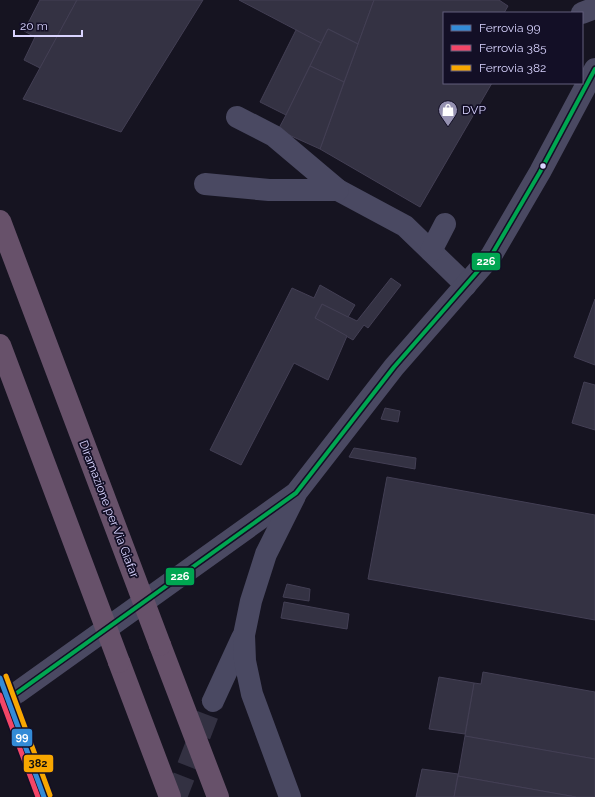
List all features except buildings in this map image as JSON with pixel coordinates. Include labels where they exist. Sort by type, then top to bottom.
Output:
[{"type":"highway","name":"Diramazione per Via Giafar","points":[[0,221],[218,797]]},
{"type":"highway","points":[[0,345],[170,797]]},
{"type":"street","points":[[583,13],[595,8]]},
{"type":"street","points":[[213,701],[244,635],[251,601],[266,554],[296,493],[394,367],[491,256],[540,172],[595,69]]},
{"type":"street","points":[[237,117],[274,136],[338,190],[405,226],[466,285]]},
{"type":"street","points":[[205,184],[269,190],[338,190]]},
{"type":"street","points":[[431,251],[445,224]]},
{"type":"street","points":[[18,692],[296,493]]},
{"type":"street","points":[[244,635],[245,661],[252,694],[290,797]]},
{"type":"tunnel","points":[[0,705],[18,692]]},
{"type":"tunnel","points":[[176,797],[213,701]]},
{"type":"rail line","name":"382","points":[[6,676],[50,795]]},
{"type":"rail line","name":"99","points":[[0,678],[44,797]]},
{"type":"rail line","name":"385","points":[[0,695],[38,797]]},
{"type":"transit line","name":"226","points":[[0,705],[296,493],[394,367],[491,256],[540,172],[595,69]]},
{"type":"place","name":"DVP","points":[[448,127]]}]
